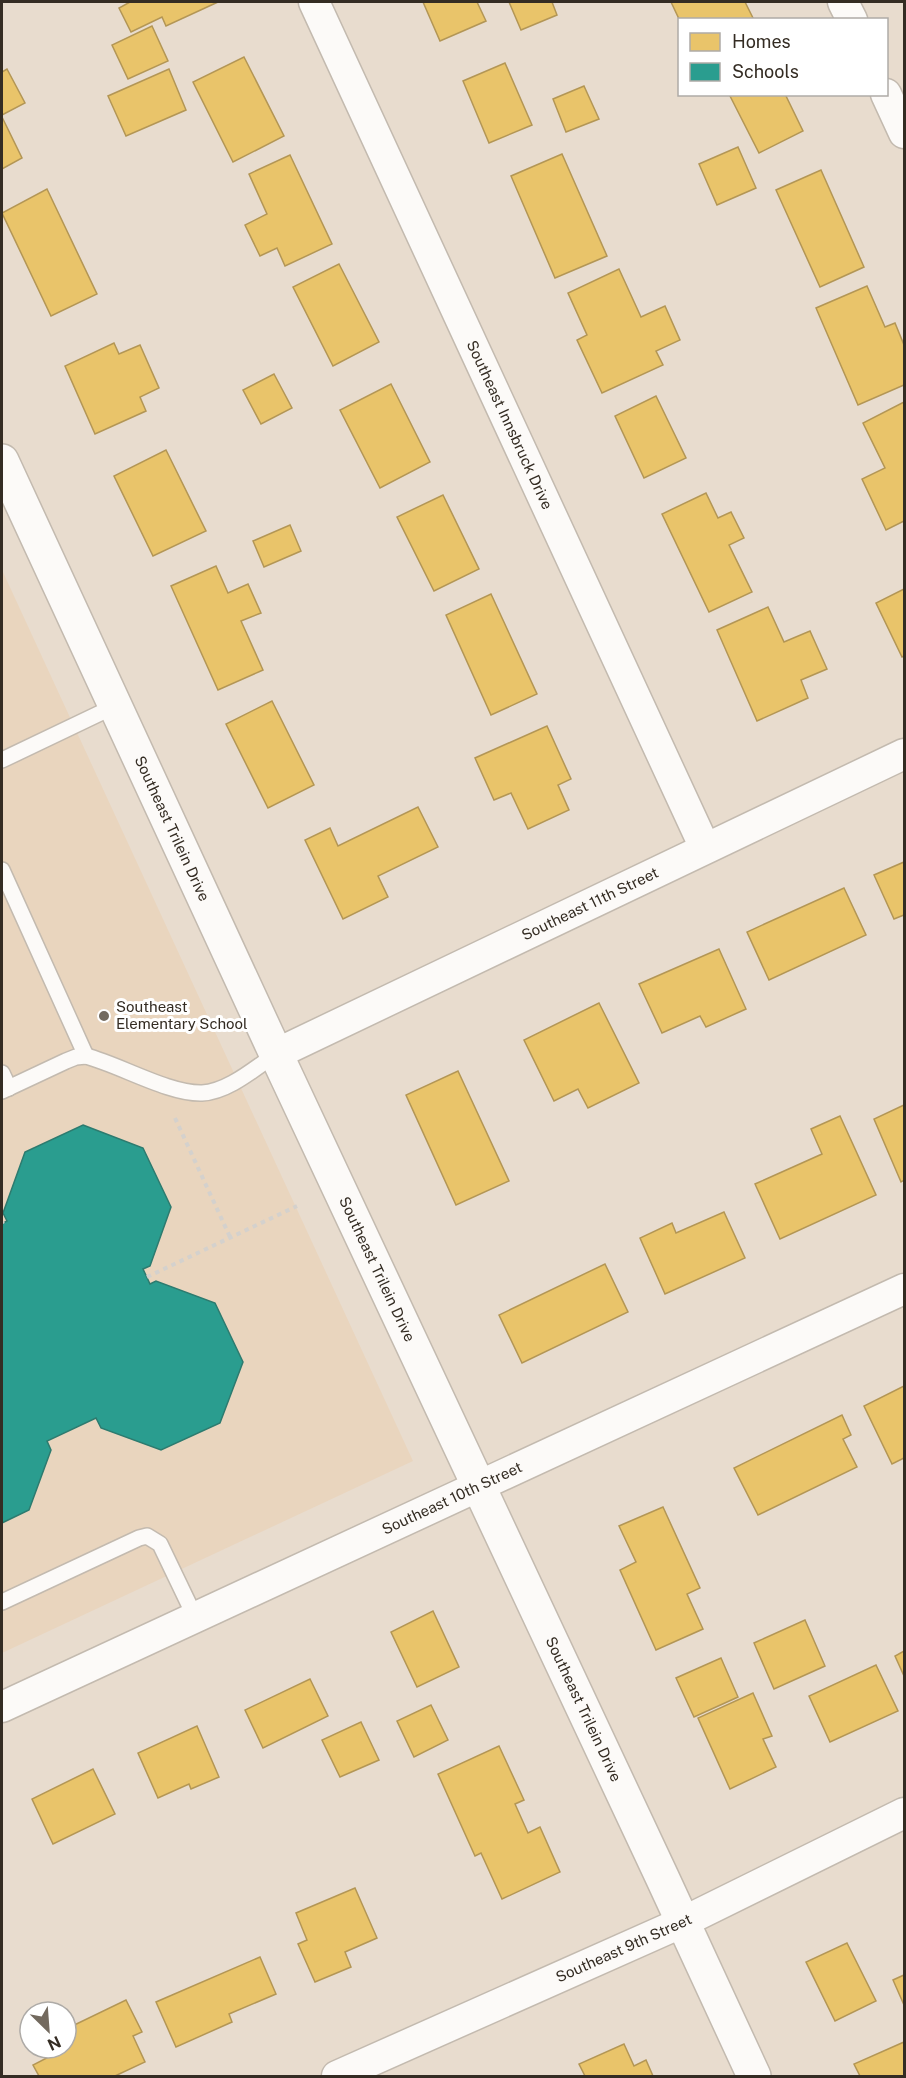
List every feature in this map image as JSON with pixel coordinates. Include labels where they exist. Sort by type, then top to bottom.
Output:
[{"type":"street","name":"Southeast Innsbruck Drive","points":[[314,2],[705,848]]},
{"type":"street","points":[[843,2],[851,18]]},
{"type":"street","points":[[887,96],[904,133]]},
{"type":"street","name":"Southeast Trilein Drive","points":[[2,461],[276,1054],[754,2076]]},
{"type":"street","name":"Southeast 11th Street","points":[[276,1054],[904,754]]},
{"type":"street","name":"Southeast 10th Street","points":[[2,1707],[904,1289]]},
{"type":"street","name":"Southeast 9th Street","points":[[338,2076],[682,1922],[904,1813]]},
{"type":"lane","points":[[2,760],[115,706]]},
{"type":"lane","points":[[2,870],[86,1056]]},
{"type":"lane","points":[[2,1073],[5,1090],[66,1061],[86,1056],[172,1088],[202,1093],[239,1079],[276,1054]]},
{"type":"lane","points":[[2,1602],[147,1536],[160,1544],[195,1617]]},
{"type":"path","points":[[175,1118],[230,1237]]},
{"type":"path","points":[[147,1276],[297,1206]]},
{"type":"shaded area","name":"Southeast Elementary School","points":[[2,570],[413,1461],[2,1653]]},
{"type":"building: Homes","points":[[130,2],[218,2],[166,26],[162,17],[131,32],[119,8]]},
{"type":"building: Homes","points":[[423,2],[477,2],[486,21],[440,41]]},
{"type":"building: Homes","points":[[509,2],[552,2],[557,15],[521,30]]},
{"type":"building: Homes","points":[[671,2],[745,2],[753,18],[679,18]]},
{"type":"building: Homes","points":[[152,26],[168,61],[128,79],[112,45]]},
{"type":"building: Homes","points":[[244,57],[284,136],[233,162],[193,82]]},
{"type":"building: Homes","points":[[505,63],[532,125],[489,143],[463,81]]},
{"type":"building: Homes","points":[[7,69],[25,103],[2,115],[2,72]]},
{"type":"building: Homes","points":[[169,69],[186,110],[126,136],[108,96]]},
{"type":"building: Homes","points":[[584,86],[599,119],[566,132],[553,99]]},
{"type":"building: Homes","points":[[730,96],[786,96],[803,131],[759,153]]},
{"type":"building: Homes","points":[[2,117],[22,158],[2,169]]},
{"type":"building: Homes","points":[[738,147],[756,188],[717,205],[699,164]]},
{"type":"building: Homes","points":[[562,154],[607,256],[555,278],[511,176]]},
{"type":"building: Homes","points":[[290,155],[332,244],[285,266],[277,248],[260,256],[245,225],[267,214],[249,174]]},
{"type":"building: Homes","points":[[821,170],[864,267],[820,287],[776,190]]},
{"type":"building: Homes","points":[[47,189],[97,294],[51,316],[2,213]]},
{"type":"building: Homes","points":[[339,264],[379,342],[333,366],[293,287]]},
{"type":"building: Homes","points":[[619,269],[641,317],[665,306],[680,340],[656,351],[663,365],[602,393],[577,340],[587,335],[568,293]]},
{"type":"building: Homes","points":[[867,286],[885,327],[895,323],[904,345],[904,385],[858,405],[816,308]]},
{"type":"building: Homes","points":[[114,343],[119,354],[140,345],[159,388],[140,397],[146,411],[95,434],[65,366]]},
{"type":"building: Homes","points":[[274,374],[292,408],[261,424],[243,390]]},
{"type":"building: Homes","points":[[391,384],[430,462],[380,488],[340,410]]},
{"type":"building: Homes","points":[[656,396],[686,458],[644,478],[615,416]]},
{"type":"building: Homes","points":[[904,402],[904,521],[886,530],[862,479],[885,468],[863,423]]},
{"type":"building: Homes","points":[[166,450],[206,531],[153,556],[114,476]]},
{"type":"building: Homes","points":[[706,493],[718,518],[731,512],[744,538],[729,545],[752,592],[709,612],[662,514]]},
{"type":"building: Homes","points":[[443,495],[479,569],[434,591],[397,517]]},
{"type":"building: Homes","points":[[290,525],[301,551],[264,567],[253,541]]},
{"type":"building: Homes","points":[[216,566],[228,593],[248,584],[261,613],[241,621],[263,670],[218,690],[171,586]]},
{"type":"building: Homes","points":[[904,589],[904,656],[902,657],[876,603]]},
{"type":"building: Homes","points":[[491,594],[537,694],[491,715],[446,615]]},
{"type":"building: Homes","points":[[768,607],[784,642],[810,631],[827,669],[801,680],[808,698],[757,721],[717,630]]},
{"type":"building: Homes","points":[[272,701],[314,785],[268,808],[226,724]]},
{"type":"building: Homes","points":[[547,726],[571,779],[558,785],[569,810],[528,829],[511,793],[494,800],[475,758]]},
{"type":"building: Homes","points":[[418,807],[438,847],[378,876],[388,897],[343,919],[305,840],[330,828],[338,846]]},
{"type":"building: Homes","points":[[904,862],[904,915],[894,919],[874,875]]},
{"type":"building: Homes","points":[[844,888],[866,935],[769,980],[747,932]]},
{"type":"building: Homes","points":[[719,949],[746,1009],[706,1027],[700,1016],[662,1033],[639,984]]},
{"type":"building: Homes","points":[[599,1003],[639,1083],[588,1108],[578,1089],[554,1101],[524,1040]]},
{"type":"building: Homes","points":[[458,1071],[509,1181],[456,1205],[406,1095]]},
{"type":"building: Homes","points":[[904,1105],[904,1180],[901,1182],[874,1119]]},
{"type":"building: Homes","points":[[840,1116],[876,1195],[780,1239],[755,1184],[822,1154],[811,1129]]},
{"type":"building: Homes","points":[[724,1212],[745,1258],[665,1294],[640,1238],[672,1223],[676,1233]]},
{"type":"building: Homes","points":[[605,1264],[628,1312],[522,1363],[499,1315]]},
{"type":"building: Homes","points":[[904,1386],[904,1458],[892,1464],[864,1406]]},
{"type":"building: Homes","points":[[842,1415],[851,1435],[843,1439],[857,1467],[758,1515],[734,1468]]},
{"type":"building: Homes","points":[[663,1507],[700,1588],[687,1594],[703,1629],[656,1650],[620,1570],[636,1562],[619,1526]]},
{"type":"building: Homes","points":[[433,1611],[459,1667],[417,1687],[391,1632]]},
{"type":"building: Homes","points":[[805,1620],[825,1666],[774,1689],[754,1643]]},
{"type":"building: Homes","points":[[904,1651],[904,1676],[895,1656]]},
{"type":"building: Homes","points":[[721,1658],[738,1697],[694,1717],[676,1678]]},
{"type":"building: Homes","points":[[876,1665],[898,1711],[830,1742],[809,1696]]},
{"type":"building: Homes","points":[[310,1679],[328,1716],[263,1748],[245,1710]]},
{"type":"building: Homes","points":[[753,1693],[772,1736],[763,1739],[776,1767],[730,1789],[698,1718]]},
{"type":"building: Homes","points":[[431,1705],[448,1740],[414,1757],[397,1721]]},
{"type":"building: Homes","points":[[361,1722],[379,1760],[340,1777],[322,1740]]},
{"type":"building: Homes","points":[[197,1726],[219,1777],[191,1789],[189,1784],[158,1798],[138,1753]]},
{"type":"building: Homes","points":[[499,1746],[524,1800],[515,1804],[528,1833],[540,1827],[560,1872],[502,1899],[481,1853],[475,1856],[438,1774]]},
{"type":"building: Homes","points":[[93,1769],[115,1814],[53,1844],[32,1799]]},
{"type":"building: Homes","points":[[355,1888],[377,1938],[345,1952],[351,1967],[315,1982],[298,1944],[307,1940],[296,1913]]},
{"type":"building: Homes","points":[[847,1943],[876,2001],[835,2021],[806,1962]]},
{"type":"building: Homes","points":[[260,1957],[276,1994],[229,2014],[232,2022],[176,2047],[156,2002]]},
{"type":"building: Homes","points":[[904,1975],[904,2005],[893,1980]]},
{"type":"building: Homes","points":[[126,2000],[142,2032],[133,2036],[145,2062],[115,2076],[39,2076],[33,2065],[43,2060],[78,2060],[78,2023]]},
{"type":"building: Homes","points":[[904,2042],[904,2076],[860,2076],[854,2064]]},
{"type":"building: Homes","points":[[624,2044],[634,2066],[646,2060],[653,2076],[585,2076],[579,2064]]},
{"type":"building: Schools","points":[[83,1125],[143,1148],[171,1207],[150,1266],[143,1269],[150,1284],[156,1281],[215,1303],[243,1362],[220,1423],[161,1450],[101,1428],[96,1418],[47,1441],[51,1450],[29,1510],[2,1523],[2,1224],[7,1221],[3,1213],[25,1152]]},
{"type":"place","name":"Southeast Elementary School","points":[[104,1016]]}]
